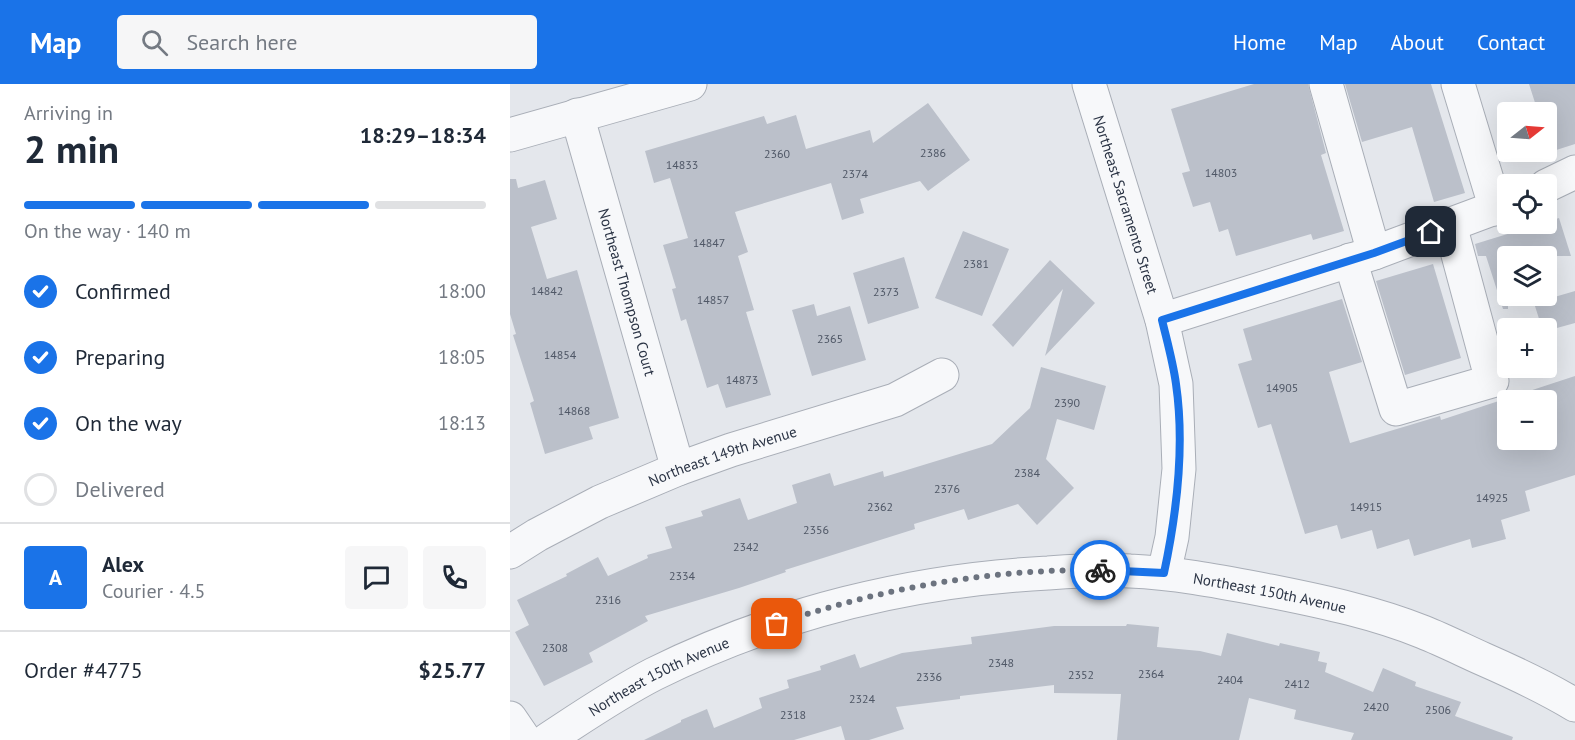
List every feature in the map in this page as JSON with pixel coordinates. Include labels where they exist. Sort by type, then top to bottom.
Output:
[{"type":"street","points":[[510,135],[690,84]]},
{"type":"street","name":"Northeast Sacramento Street","points":[[1089,84],[1162,320],[1176,384],[1179,469],[1173,525],[1164,573]]},
{"type":"street","points":[[1326,84],[1396,409],[1492,381],[1450,225]]},
{"type":"street","points":[[1458,84],[1497,192]]},
{"type":"street","name":"Northeast Thompson Court","points":[[577,115],[678,469]]},
{"type":"street","points":[[1557,181],[1575,172]]},
{"type":"street","points":[[1162,320],[1362,257],[1497,208]]},
{"type":"street","name":"Northeast 149th Avenue","points":[[510,552],[600,502],[678,469],[731,450],[895,400],[942,375]]},
{"type":"street","name":"Northeast 150th Avenue","points":[[548,740],[595,708],[655,674],[734,639],[798,617],[869,596],[935,583],[1003,575],[1096,570],[1164,573],[1328,602],[1422,631],[1544,686],[1575,705]]},
{"type":"street","points":[[510,718],[525,740]]},
{"type":"building","points":[[1254,84],[1308,84],[1326,153],[1321,155],[1344,231],[1313,240],[1311,234],[1236,256],[1228,229],[1219,232],[1210,202],[1193,207],[1182,173],[1190,171],[1171,109]]},
{"type":"building","points":[[1345,84],[1431,84],[1465,193],[1434,202],[1412,127],[1362,142]]},
{"type":"building","points":[[1529,84],[1575,84],[1575,144],[1557,150],[1557,102],[1535,102]]},
{"type":"building","points":[[928,103],[970,160],[928,191],[920,181],[860,199],[864,213],[842,220],[831,183],[735,212],[748,252],[738,256],[754,310],[746,312],[771,395],[726,408],[718,384],[707,388],[686,319],[681,321],[672,289],[676,288],[663,245],[688,238],[670,178],[654,183],[645,151],[764,116],[767,124],[796,115],[806,149],[870,130],[873,143]]},
{"type":"building","points":[[510,179],[516,179],[518,188],[545,180],[557,219],[531,227],[547,279],[577,270],[619,418],[589,427],[593,439],[545,454],[530,403],[534,401],[513,335],[516,334],[510,314]]},
{"type":"building","points":[[1559,218],[1571,256],[1557,256],[1557,246],[1497,246],[1497,290],[1486,256],[1478,256],[1475,244],[1507,234],[1557,234],[1557,219]]},
{"type":"building","points":[[963,231],[1009,249],[982,316],[935,298]]},
{"type":"building","points":[[904,257],[919,308],[868,324],[853,273]]},
{"type":"building","points":[[1050,260],[1095,303],[1045,356],[1063,289],[1013,347],[992,325]]},
{"type":"building","points":[[1433,264],[1461,358],[1405,375],[1376,281]]},
{"type":"building","points":[[1575,291],[1575,323],[1557,328],[1557,318],[1539,318],[1535,306],[1557,306],[1557,296]]},
{"type":"building","points":[[1342,299],[1362,362],[1329,372],[1350,443],[1440,416],[1441,420],[1497,402],[1497,450],[1557,450],[1557,390],[1532,390],[1575,376],[1575,475],[1525,491],[1530,511],[1501,520],[1506,539],[1472,548],[1470,539],[1414,556],[1409,539],[1377,549],[1372,530],[1341,539],[1337,525],[1305,534],[1271,424],[1258,428],[1238,364],[1252,360],[1243,329]]},
{"type":"building","points":[[814,304],[817,316],[850,306],[866,360],[812,376],[792,310]]},
{"type":"building","points":[[1041,367],[1106,386],[1094,430],[1057,419],[1046,459],[1074,488],[1037,525],[1018,504],[968,520],[964,509],[914,524],[915,529],[785,570],[786,572],[739,588],[645,616],[648,621],[589,653],[593,662],[544,686],[515,632],[529,625],[517,600],[567,576],[566,574],[598,557],[608,576],[648,558],[647,555],[672,548],[665,527],[703,516],[701,511],[740,498],[748,520],[797,503],[792,485],[830,473],[834,486],[883,471],[884,477],[992,444],[1030,408]]},
{"type":"building","points":[[1127,624],[1159,627],[1157,647],[1200,651],[1221,656],[1227,633],[1279,646],[1280,643],[1320,652],[1318,661],[1327,663],[1325,672],[1373,692],[1383,668],[1416,682],[1415,686],[1461,702],[1455,716],[1513,737],[1512,740],[1351,740],[1354,733],[1294,719],[1296,710],[1249,698],[1239,740],[1117,740],[1121,694],[1054,693],[1054,685],[960,696],[960,699],[896,707],[904,729],[869,740],[845,740],[841,726],[794,740],[644,740],[707,709],[714,728],[762,708],[759,698],[789,688],[787,680],[821,670],[820,666],[855,654],[860,668],[902,653],[972,644],[971,637],[1054,626],[1126,626]]},
{"type":"way so far","points":[[777,624],[869,596],[935,583],[1003,575],[1100,570]]},
{"type":"route","points":[[1100,570],[1164,573],[1172,537],[1179,469],[1179,434],[1176,384],[1162,320],[1374,253],[1431,232]]}]
